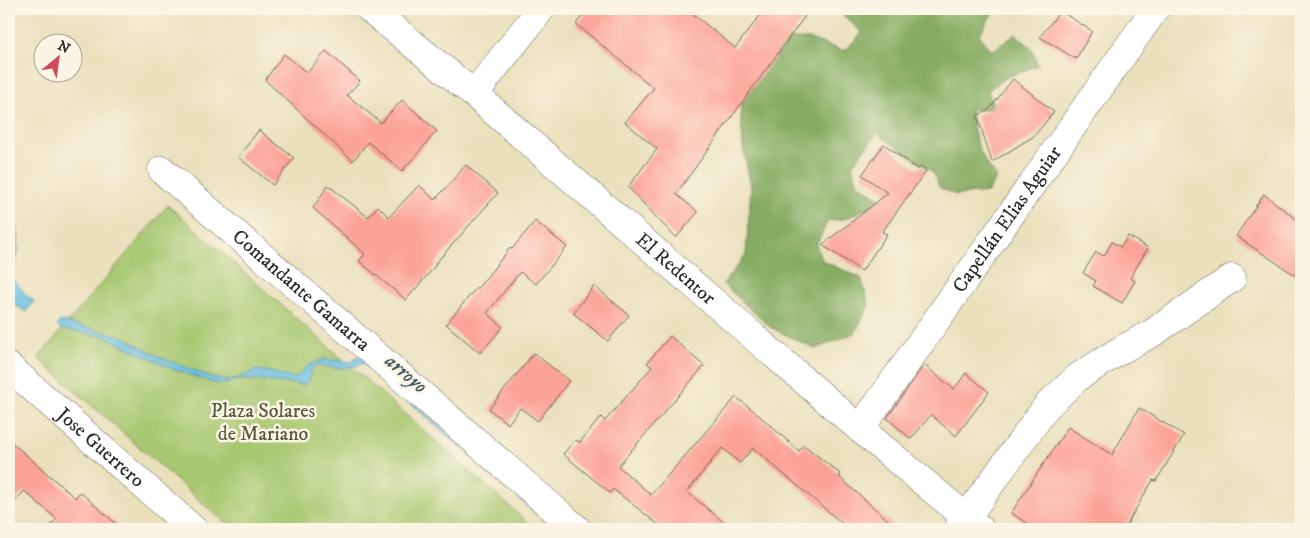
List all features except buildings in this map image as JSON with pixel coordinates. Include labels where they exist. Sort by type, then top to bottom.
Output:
[{"type":"street","name":"El Redentor","points":[[370,9],[474,94],[860,429],[968,526]]},
{"type":"street","points":[[474,94],[541,9]]},
{"type":"street","name":"Capellán Elias Aguiar","points":[[860,429],[1155,9]]},
{"type":"street","name":"Comandante Gamarra","points":[[162,170],[577,529]]},
{"type":"street","points":[[968,526],[1047,406],[1078,377],[1154,332],[1232,278]]},
{"type":"street","name":"Jose Guerrero","points":[[9,367],[194,529]]},
{"type":"green space","points":[[837,9],[995,9],[979,35],[992,51],[1016,34],[1032,49],[1038,65],[1005,78],[988,90],[994,109],[971,109],[978,146],[985,161],[997,177],[988,192],[956,195],[940,188],[933,172],[877,133],[852,166],[858,184],[883,200],[845,219],[828,221],[816,245],[823,261],[861,278],[869,305],[855,333],[815,349],[770,327],[723,284],[746,254],[751,187],[743,147],[740,106],[762,63],[789,39],[810,39],[844,51],[862,33]]},
{"type":"green space","name":"Plaza Solares de Mariano","points":[[168,205],[535,529],[232,529],[38,358]]},
{"type":"water","points":[[9,206],[18,233],[18,255],[10,274],[25,294],[34,301],[26,312],[9,301]]},
{"type":"water","points":[[60,321],[122,336],[158,356],[213,378],[224,380],[238,378],[256,370],[296,378],[307,366],[323,359],[351,362],[359,355],[560,529],[554,529],[364,363],[346,368],[315,366],[310,371],[310,380],[304,385],[254,380],[237,380],[224,384],[213,383],[173,369],[104,336],[60,329],[57,326]]},
{"type":"water label","name":"arroyo","points":[[406,374]]}]
